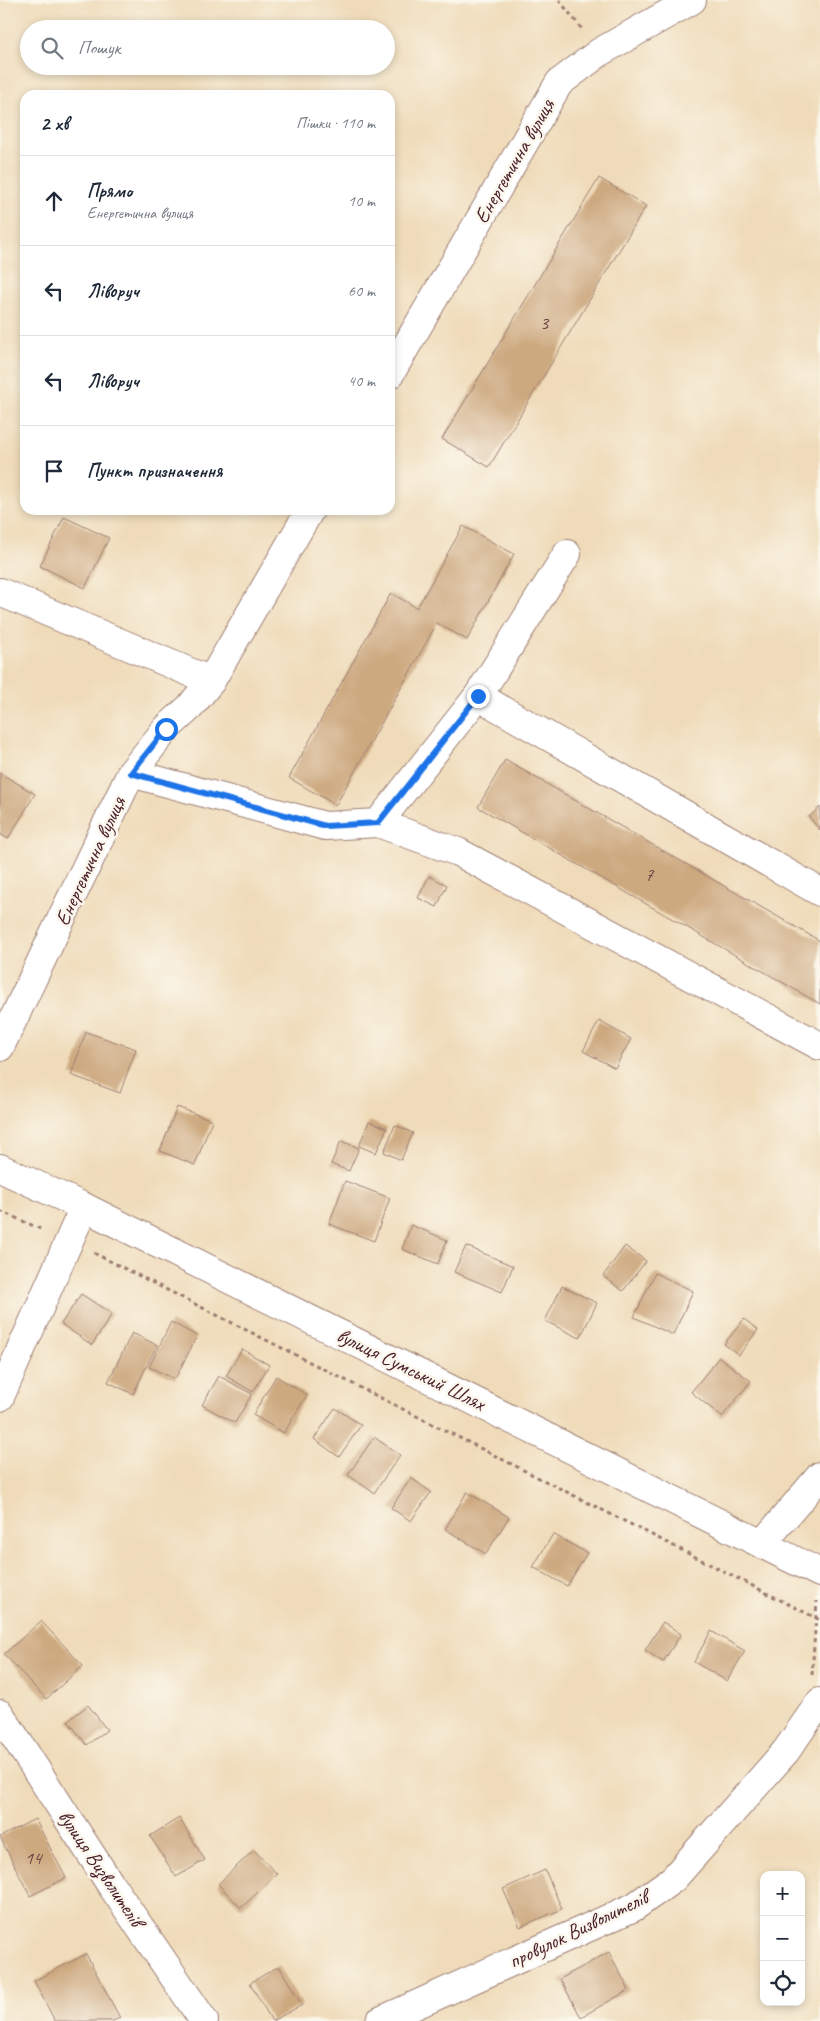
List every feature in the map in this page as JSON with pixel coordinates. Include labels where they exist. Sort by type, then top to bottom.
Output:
[{"type":"street","name":"Енергетична вулиця","points":[[395,365],[559,83],[600,52],[692,0]]},
{"type":"street","name":"Енергетична вулиця","points":[[0,1047],[131,773],[166,729],[190,707],[211,681],[307,515]]},
{"type":"street","points":[[378,823],[478,696],[567,554]]},
{"type":"street","points":[[0,592],[211,681]]},
{"type":"street","points":[[478,696],[820,892]]},
{"type":"street","points":[[131,773],[325,826],[378,823],[458,852],[820,1046]]},
{"type":"street","name":"вулиця Сумський Шлях","points":[[0,1168],[84,1207],[762,1544],[819,1583]]},
{"type":"street","points":[[0,1397],[84,1207]]},
{"type":"street","points":[[762,1544],[820,1476]]},
{"type":"street","name":"провулок Визволителів","points":[[380,2021],[634,1907],[673,1879],[786,1751],[815,1708]]},
{"type":"street","name":"вулиця Визволителів","points":[[0,1714],[109,1882],[204,2021]]},
{"type":"path","points":[[559,0],[600,52]]},
{"type":"path","points":[[0,1211],[69,1241],[820,1620]]},
{"type":"path","points":[[815,1708],[814,1617],[819,1583]]},
{"type":"building","points":[[599,178],[646,206],[489,467],[442,439]]},
{"type":"building","points":[[64,517],[109,538],[85,588],[40,566]]},
{"type":"building","points":[[463,526],[514,554],[467,640],[437,623],[336,805],[289,778],[391,593],[417,608]]},
{"type":"building","points":[[505,760],[820,941],[820,1004],[478,807]]},
{"type":"building","points":[[0,773],[35,794],[8,839],[0,834]]},
{"type":"building","points":[[820,807],[820,830],[809,817]]},
{"type":"building","points":[[429,876],[447,885],[437,907],[418,898]]},
{"type":"building","points":[[599,1021],[631,1039],[615,1068],[583,1051]]},
{"type":"building","points":[[86,1032],[136,1049],[120,1093],[71,1075]]},
{"type":"building","points":[[177,1107],[212,1120],[195,1165],[160,1151]]},
{"type":"building","points":[[369,1121],[387,1128],[376,1153],[359,1146]]},
{"type":"building","points":[[395,1125],[413,1133],[401,1160],[384,1152]]},
{"type":"building","points":[[341,1141],[359,1148],[349,1171],[331,1164]]},
{"type":"building","points":[[345,1181],[390,1198],[374,1241],[329,1224]]},
{"type":"building","points":[[411,1225],[447,1240],[438,1264],[402,1249]]},
{"type":"building","points":[[466,1246],[513,1266],[502,1292],[454,1272]]},
{"type":"building","points":[[625,1246],[646,1261],[623,1291],[603,1276]]},
{"type":"building","points":[[655,1273],[693,1291],[673,1335],[634,1317]]},
{"type":"building","points":[[562,1286],[597,1303],[580,1338],[545,1321]]},
{"type":"building","points":[[81,1294],[112,1314],[92,1345],[61,1324]]},
{"type":"building","points":[[744,1319],[758,1330],[739,1355],[724,1344]]},
{"type":"building","points":[[171,1322],[197,1336],[175,1379],[149,1367]]},
{"type":"building","points":[[132,1333],[157,1345],[133,1394],[108,1382]]},
{"type":"building","points":[[242,1349],[269,1365],[253,1392],[226,1376]]},
{"type":"building","points":[[719,1357],[751,1381],[722,1417],[691,1392]]},
{"type":"building","points":[[219,1376],[252,1394],[235,1423],[202,1405]]},
{"type":"building","points":[[276,1376],[307,1395],[284,1433],[253,1415]]},
{"type":"building","points":[[335,1408],[361,1425],[339,1457],[314,1439]]},
{"type":"building","points":[[374,1437],[400,1455],[374,1493],[348,1475]]},
{"type":"building","points":[[411,1478],[431,1492],[411,1521],[391,1508]]},
{"type":"building","points":[[467,1492],[509,1517],[486,1554],[445,1529]]},
{"type":"building","points":[[553,1534],[587,1553],[567,1586],[533,1567]]},
{"type":"building","points":[[41,1621],[83,1666],[46,1699],[4,1654]]},
{"type":"building","points":[[663,1622],[681,1634],[663,1662],[645,1650]]},
{"type":"building","points":[[711,1631],[745,1651],[727,1681],[694,1662]]},
{"type":"building","points":[[88,1705],[107,1730],[87,1745],[68,1721]]},
{"type":"building","points":[[179,1818],[205,1860],[176,1877],[150,1836]]},
{"type":"building","points":[[35,1819],[66,1878],[30,1896],[0,1837]]},
{"type":"building","points":[[254,1850],[277,1874],[241,1908],[218,1884]]},
{"type":"building","points":[[545,1870],[562,1909],[520,1927],[503,1889]]},
{"type":"building","points":[[609,1952],[629,1990],[581,2017],[560,1979]]},
{"type":"building","points":[[86,1954],[120,2018],[113,2021],[55,2021],[34,1981]]},
{"type":"building","points":[[279,1966],[302,2005],[272,2021],[250,1983]]},
{"type":"route","points":[[166,729],[131,773],[325,826],[378,823],[478,696]]}]
